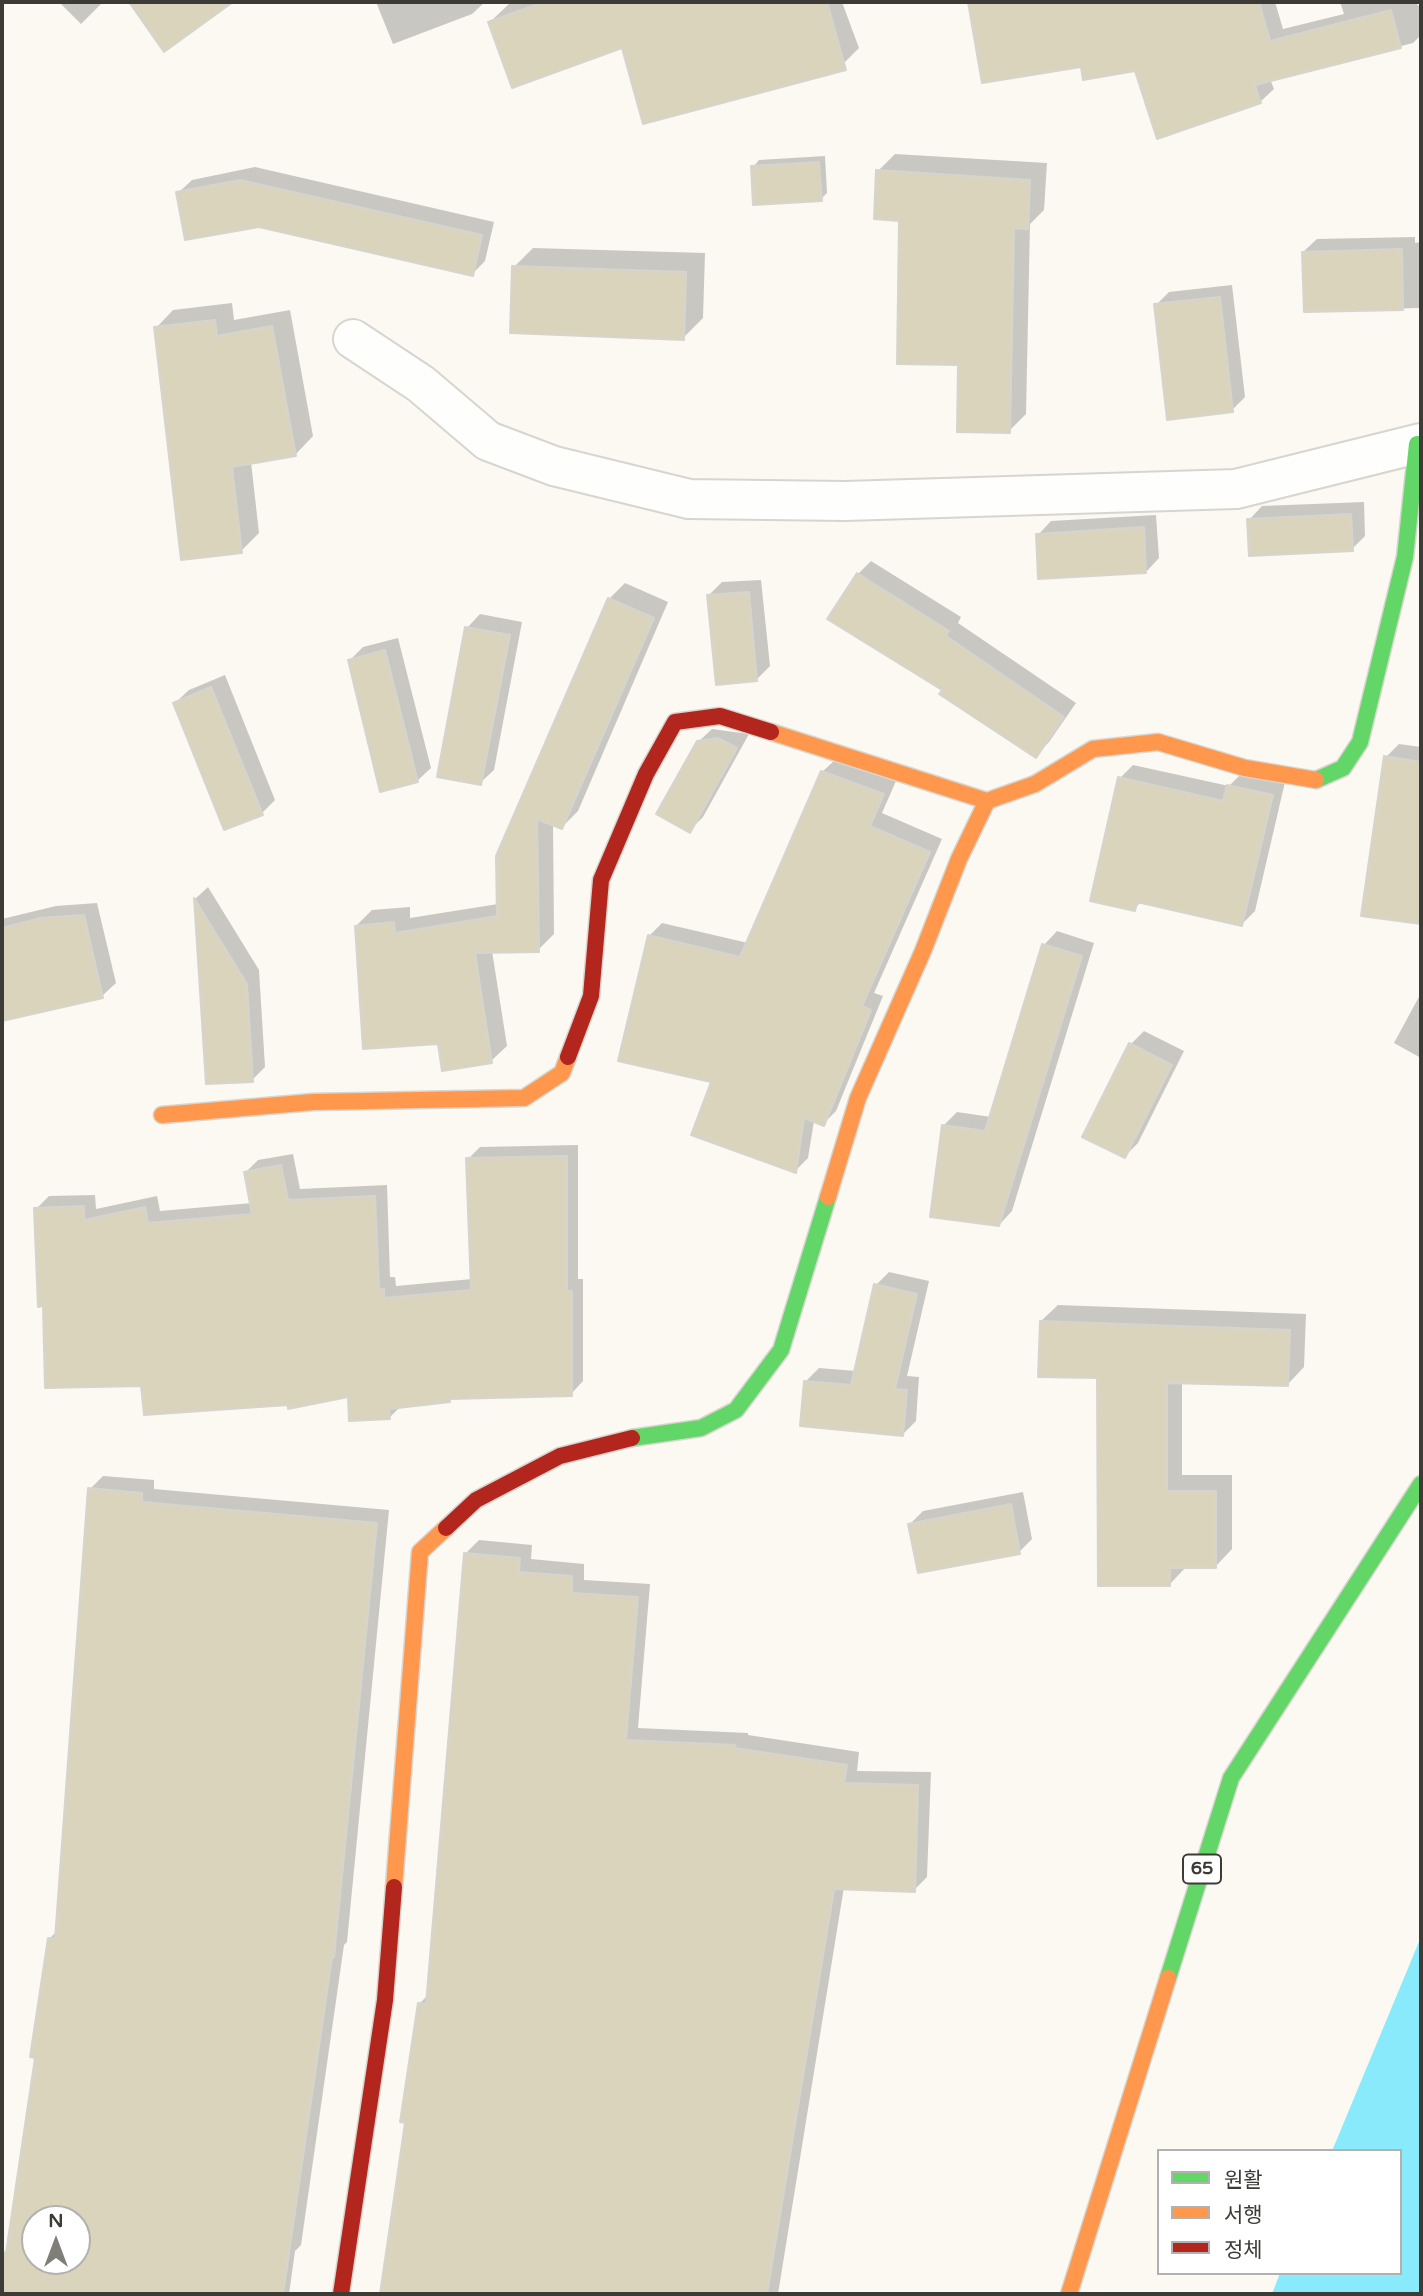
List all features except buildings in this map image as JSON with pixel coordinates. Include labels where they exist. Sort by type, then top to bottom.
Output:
[{"type":"street","points":[[162,1115],[313,1102],[524,1098],[562,1073],[591,996],[601,880],[646,774],[675,722],[719,716],[987,801],[1035,784],[1093,750],[1158,742],[1245,768],[1316,780],[1343,768],[1360,742],[1405,557],[1419,444],[1236,489],[845,501],[689,499],[554,466],[488,441],[421,384],[353,339]]},
{"type":"street","points":[[341,2294],[385,2000],[420,1552],[476,1500],[560,1456],[638,1437],[701,1428],[736,1410],[774,1360],[781,1350],[858,1098],[923,951],[959,859],[987,801]]},
{"type":"street","name":"65","points":[[1069,2294],[1231,1778],[1421,1484]]},
{"type":"water","points":[[1421,1937],[1421,2294],[1272,2294],[1279,2275],[1402,2275],[1402,2149],[1333,2149]]},
{"type":"traffic: fast","points":[[1316,780],[1343,768],[1360,742],[1405,557],[1417,444]]},
{"type":"traffic: fast","points":[[632,1438],[701,1428],[736,1410],[781,1350],[828,1197]]},
{"type":"traffic: fast","points":[[1168,1978],[1231,1778],[1421,1484]]},
{"type":"traffic: slow","points":[[771,732],[987,801],[1035,784],[1093,749],[1158,742],[1245,768],[1316,780]]},
{"type":"traffic: slow","points":[[828,1197],[858,1098],[923,951],[959,859],[987,801]]},
{"type":"traffic: slow","points":[[162,1115],[313,1102],[524,1098],[562,1073],[568,1057]]},
{"type":"traffic: slow","points":[[394,1887],[420,1552],[446,1528]]},
{"type":"traffic: slow","points":[[1069,2294],[1168,1978]]},
{"type":"traffic: jam","points":[[568,1057],[591,996],[601,880],[646,774],[675,722],[720,716],[771,732]]},
{"type":"traffic: jam","points":[[446,1528],[476,1500],[560,1456],[632,1438]]},
{"type":"traffic: jam","points":[[341,2294],[385,2000],[394,1887]]}]
